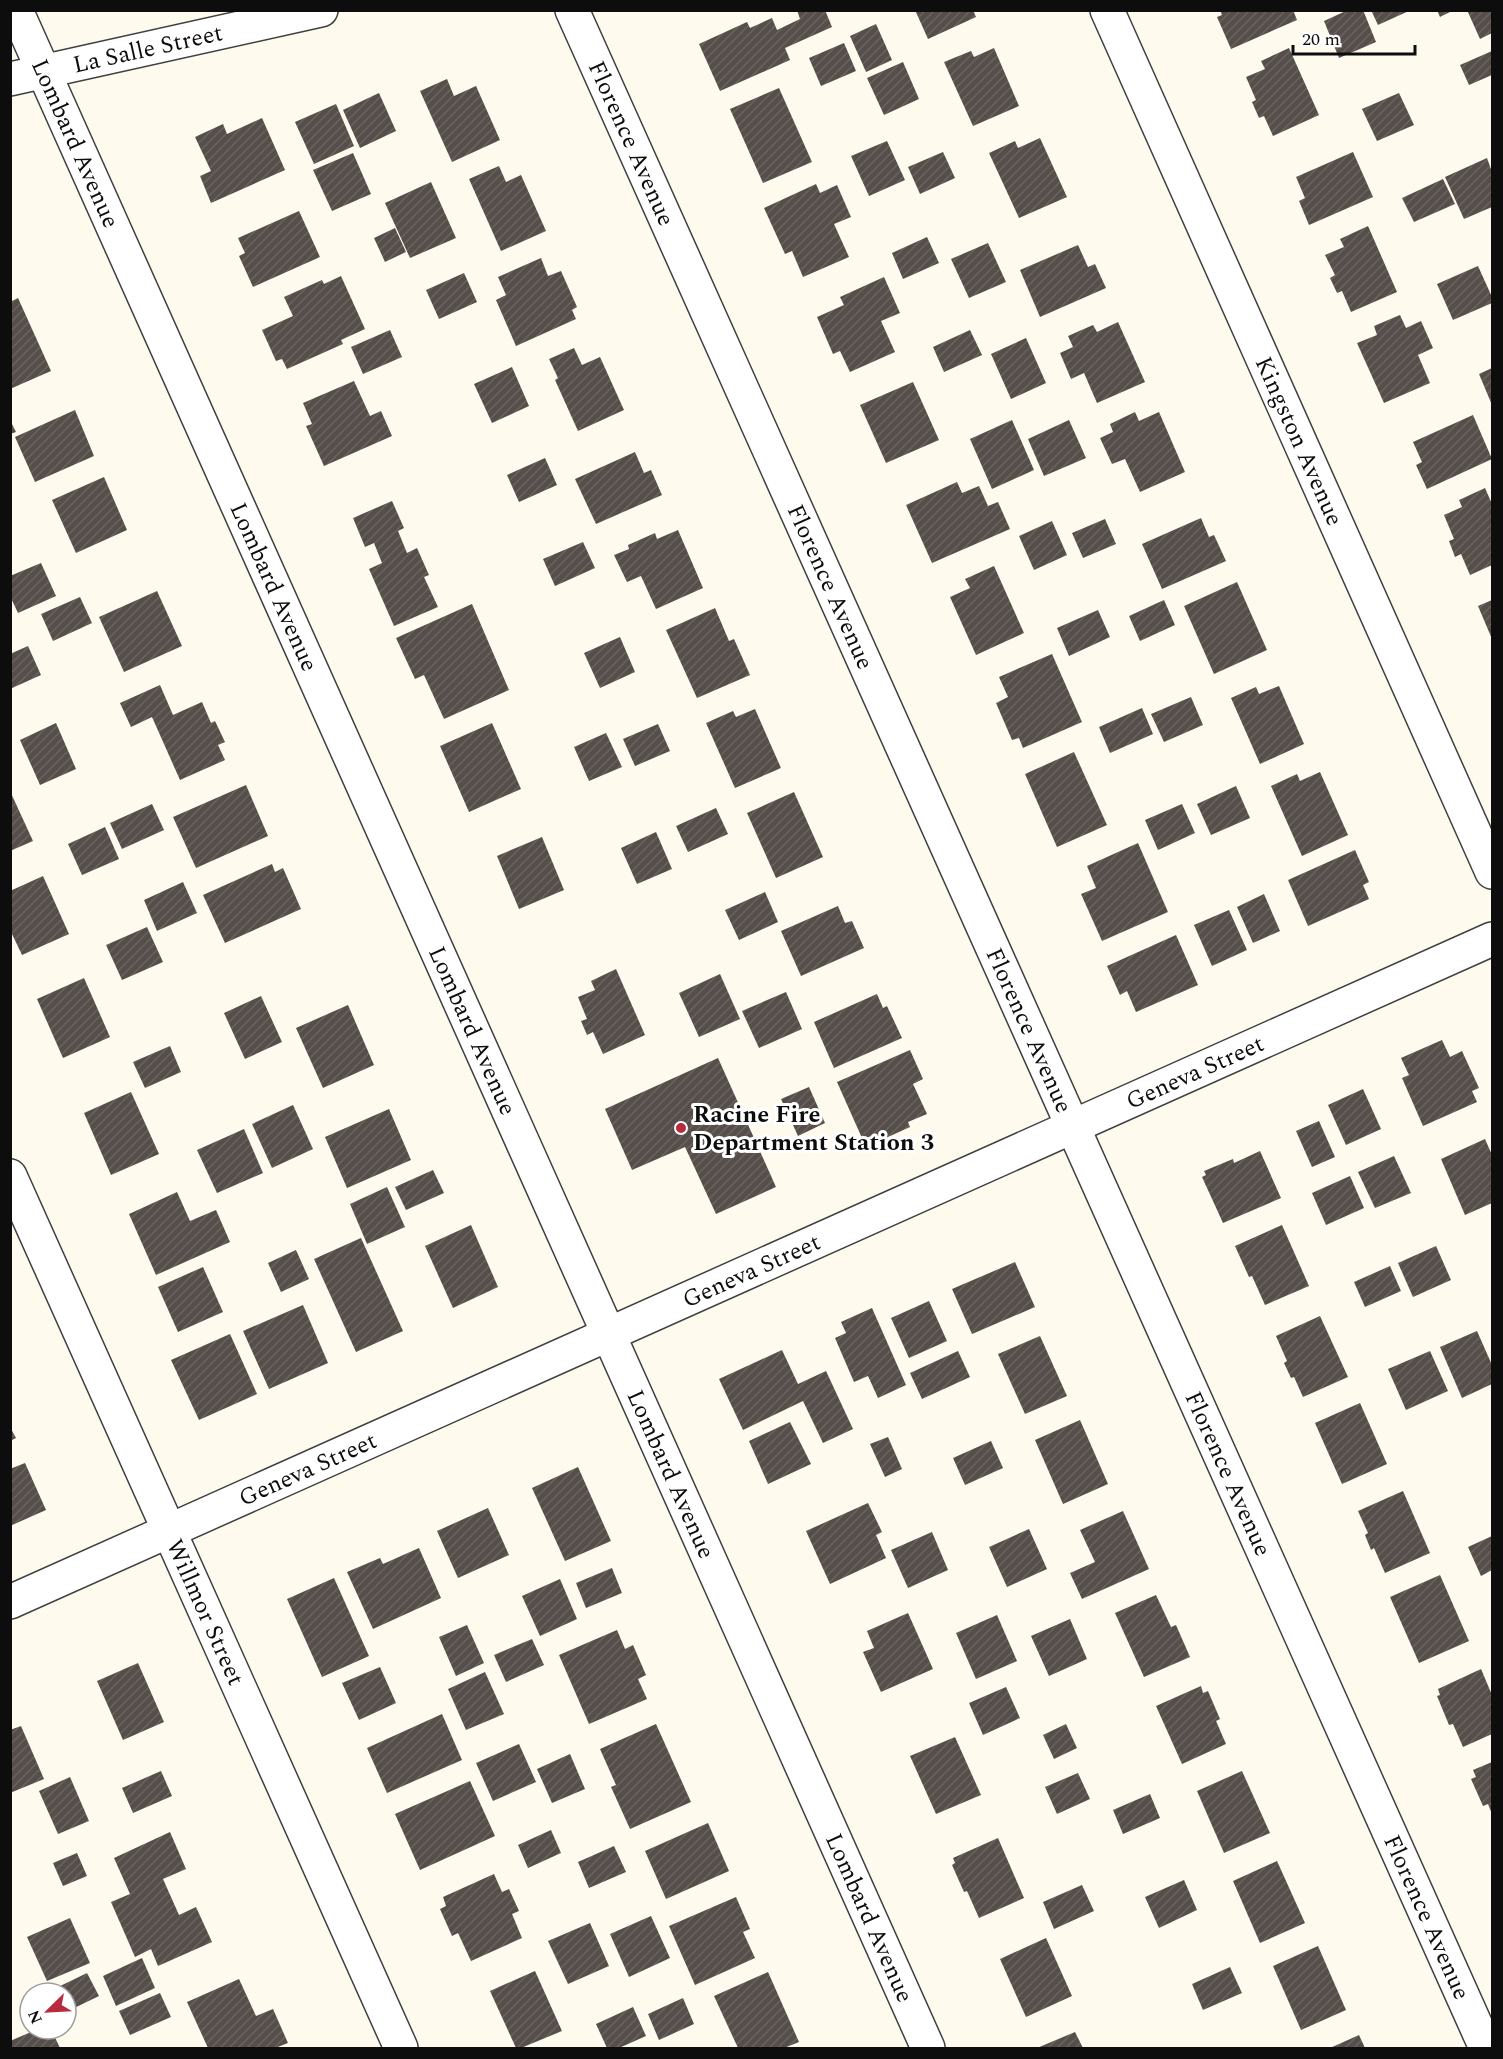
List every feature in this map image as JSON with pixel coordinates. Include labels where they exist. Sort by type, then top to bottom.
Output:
[{"type":"street","name":"Lombard Avenue","points":[[16,10],[928,2049]]},
{"type":"street","name":"La Salle Street","points":[[10,79],[321,10]]},
{"type":"street","name":"Florence Avenue","points":[[572,10],[1486,2049]]},
{"type":"street","name":"Kingston Avenue","points":[[1107,10],[1492,872]]},
{"type":"street","name":"Geneva Street","points":[[10,1602],[1492,939]]},
{"type":"street","name":"Willmor Street","points":[[10,1176],[401,2049]]},
{"type":"building","points":[[797,10],[825,10],[832,27],[785,48],[790,60],[720,91],[699,44],[747,22],[750,28],[772,18],[777,30],[800,19]]},
{"type":"building","points":[[915,10],[973,10],[976,17],[928,39]]},
{"type":"building","points":[[1220,10],[1293,10],[1297,20],[1231,49],[1217,17],[1222,15]]},
{"type":"building","points":[[1348,10],[1363,10],[1376,42],[1339,58],[1324,21]]},
{"type":"building","points":[[1371,10],[1411,10],[1378,25]]},
{"type":"building","points":[[1437,10],[1454,10],[1440,17]]},
{"type":"building","points":[[1467,10],[1492,10],[1492,33],[1480,39]]},
{"type":"building","points":[[876,24],[892,60],[866,72],[850,36]]},
{"type":"building","points":[[844,43],[856,71],[821,86],[809,58]]},
{"type":"building","points":[[994,48],[1019,106],[973,126],[944,62],[971,51],[974,57]]},
{"type":"building","points":[[1289,48],[1319,115],[1273,136],[1264,116],[1259,118],[1252,102],[1256,100],[1246,77],[1265,69],[1261,61]]},
{"type":"building","points":[[1492,51],[1492,75],[1469,85],[1460,65]]},
{"type":"building","points":[[903,62],[919,99],[884,115],[867,78]]},
{"type":"building","points":[[447,79],[454,96],[476,86],[500,140],[452,162],[420,91]]},
{"type":"building","points":[[779,88],[812,162],[763,183],[730,109]]},
{"type":"building","points":[[379,93],[396,131],[360,148],[343,110]]},
{"type":"building","points":[[1399,93],[1414,125],[1377,141],[1362,109]]},
{"type":"building","points":[[336,104],[354,146],[314,164],[295,122]]},
{"type":"building","points":[[262,118],[285,170],[211,203],[200,176],[211,171],[195,137],[223,124],[227,134]]},
{"type":"building","points":[[1040,138],[1067,197],[1019,218],[989,153],[1015,141],[1018,148]]},
{"type":"building","points":[[887,141],[905,180],[869,196],[851,156]]},
{"type":"building","points":[[943,152],[955,178],[920,194],[908,167]]},
{"type":"building","points":[[1353,152],[1373,197],[1309,225],[1299,201],[1305,198],[1296,177]]},
{"type":"building","points":[[353,153],[371,194],[332,211],[313,170]]},
{"type":"building","points":[[1487,158],[1492,172],[1492,207],[1464,219],[1445,177]]},
{"type":"building","points":[[499,166],[506,182],[521,175],[546,231],[501,251],[469,179]]},
{"type":"building","points":[[1443,179],[1455,204],[1414,222],[1402,198]]},
{"type":"building","points":[[431,182],[456,238],[410,258],[385,203]]},
{"type":"building","points":[[816,184],[820,193],[837,185],[851,217],[834,224],[849,257],[803,277],[792,251],[785,254],[764,208]]},
{"type":"building","points":[[299,211],[320,257],[253,287],[239,256],[245,253],[238,238]]},
{"type":"building","points":[[1368,226],[1397,292],[1351,312],[1342,291],[1337,293],[1330,278],[1335,275],[1325,255],[1344,247],[1340,239]]},
{"type":"building","points":[[395,228],[406,252],[385,262],[374,238]]},
{"type":"building","points":[[927,237],[939,263],[903,279],[892,253]]},
{"type":"building","points":[[988,243],[1006,282],[969,298],[951,259]]},
{"type":"building","points":[[1078,245],[1088,267],[1095,264],[1106,288],[1040,317],[1020,270]]},
{"type":"building","points":[[541,258],[548,276],[561,271],[577,307],[572,310],[576,319],[516,346],[496,300],[506,295],[498,277]]},
{"type":"building","points":[[1478,266],[1492,297],[1492,303],[1453,320],[1437,284]]},
{"type":"building","points":[[464,273],[477,302],[439,319],[426,290]]},
{"type":"building","points":[[341,276],[365,329],[341,340],[343,344],[287,369],[282,359],[276,361],[262,330],[293,316],[284,297],[322,280],[324,284]]},
{"type":"building","points":[[884,277],[900,313],[881,321],[895,352],[850,372],[840,351],[833,354],[817,317],[844,305],[840,297]]},
{"type":"building","points":[[18,298],[51,371],[10,389],[10,302]]},
{"type":"building","points":[[1400,315],[1406,328],[1421,321],[1433,348],[1418,355],[1430,383],[1384,403],[1357,343],[1377,335],[1374,326]]},
{"type":"building","points":[[1118,322],[1145,382],[1097,403],[1084,373],[1071,379],[1060,353],[1073,347],[1068,336],[1093,325],[1097,332]]},
{"type":"building","points":[[390,330],[402,357],[363,374],[351,347]]},
{"type":"building","points":[[970,330],[982,355],[944,372],[933,347]]},
{"type":"building","points":[[1026,338],[1046,383],[1011,399],[991,354]]},
{"type":"building","points":[[574,348],[582,365],[600,357],[624,410],[578,431],[555,380],[558,378],[549,359]]},
{"type":"building","points":[[512,367],[529,406],[492,423],[474,384]]},
{"type":"building","points":[[1492,368],[1492,405],[1479,374]]},
{"type":"building","points":[[354,381],[370,416],[381,411],[392,436],[324,466],[306,426],[312,424],[303,403]]},
{"type":"building","points":[[913,382],[939,440],[886,463],[860,405]]},
{"type":"building","points":[[75,410],[94,456],[35,482],[15,437]]},
{"type":"building","points":[[1135,412],[1139,421],[1159,412],[1185,472],[1140,492],[1125,459],[1112,464],[1100,438],[1113,432],[1110,424]]},
{"type":"building","points":[[1473,415],[1492,459],[1427,489],[1416,465],[1422,462],[1413,442]]},
{"type":"building","points":[[10,420],[16,432],[10,434]]},
{"type":"building","points":[[1012,420],[1034,470],[992,489],[970,439]]},
{"type":"building","points":[[1069,420],[1086,458],[1044,476],[1028,439]]},
{"type":"building","points":[[635,452],[644,473],[651,470],[662,495],[596,524],[575,479]]},
{"type":"building","points":[[545,458],[557,485],[519,502],[507,475]]},
{"type":"building","points":[[104,477],[127,530],[76,553],[52,500]]},
{"type":"building","points":[[957,482],[962,493],[979,486],[988,506],[998,502],[1010,529],[932,563],[906,505]]},
{"type":"building","points":[[1485,488],[1492,504],[1492,565],[1470,575],[1461,554],[1455,557],[1449,541],[1454,539],[1444,515],[1462,507],[1459,500]]},
{"type":"building","points":[[392,501],[404,528],[398,531],[407,553],[417,548],[429,575],[424,577],[438,607],[394,626],[369,569],[382,563],[374,543],[365,547],[353,518]]},
{"type":"building","points":[[1201,518],[1209,537],[1214,535],[1226,561],[1162,589],[1142,544]]},
{"type":"building","points":[[1105,519],[1116,544],[1083,558],[1072,533]]},
{"type":"building","points":[[1052,521],[1067,555],[1034,570],[1019,536]]},
{"type":"building","points":[[678,530],[703,588],[656,609],[641,576],[627,582],[614,555],[629,549],[628,545],[655,533],[657,539]]},
{"type":"building","points":[[583,542],[595,568],[555,586],[543,559]]},
{"type":"building","points":[[41,563],[56,596],[18,613],[10,596],[10,576]]},
{"type":"building","points":[[994,566],[1024,633],[976,655],[950,597],[970,588],[965,579]]},
{"type":"building","points":[[1237,582],[1267,650],[1214,674],[1184,606]]},
{"type":"building","points":[[157,591],[182,646],[124,672],[99,617]]},
{"type":"building","points":[[80,597],[92,623],[53,641],[41,614]]},
{"type":"building","points":[[1164,600],[1175,625],[1140,641],[1129,616]]},
{"type":"building","points":[[1492,600],[1492,639],[1478,606]]},
{"type":"building","points":[[472,604],[509,690],[444,719],[424,675],[415,679],[396,638]]},
{"type":"building","points":[[715,608],[729,641],[734,639],[750,675],[697,698],[666,630]]},
{"type":"building","points":[[1098,610],[1110,637],[1069,656],[1057,628]]},
{"type":"building","points":[[620,637],[635,672],[600,688],[584,653]]},
{"type":"building","points":[[28,646],[41,675],[10,689],[10,654]]},
{"type":"building","points":[[1052,654],[1082,722],[1023,748],[1019,738],[1012,740],[996,703],[1008,697],[999,677]]},
{"type":"building","points":[[160,685],[173,715],[202,702],[211,723],[215,721],[225,742],[218,745],[225,760],[180,780],[152,717],[131,727],[120,703]]},
{"type":"building","points":[[1279,686],[1304,744],[1260,764],[1231,698],[1256,687],[1259,694]]},
{"type":"building","points":[[1191,697],[1203,725],[1164,742],[1151,714]]},
{"type":"building","points":[[1142,708],[1153,734],[1110,753],[1099,727]]},
{"type":"building","points":[[755,709],[781,768],[735,788],[706,723],[733,711],[736,717]]},
{"type":"building","points":[[56,723],[76,769],[40,785],[20,740]]},
{"type":"building","points":[[492,723],[521,789],[469,812],[440,746]]},
{"type":"building","points":[[658,724],[670,751],[635,766],[623,739]]},
{"type":"building","points":[[606,733],[622,767],[589,781],[574,747]]},
{"type":"building","points":[[1074,752],[1107,825],[1057,847],[1025,774]]},
{"type":"building","points":[[1320,772],[1348,835],[1302,856],[1271,786],[1297,774],[1300,781]]},
{"type":"building","points":[[246,785],[268,836],[196,868],[173,817]]},
{"type":"building","points":[[1236,786],[1250,818],[1211,835],[1197,804]]},
{"type":"building","points":[[10,791],[33,841],[10,851]]},
{"type":"building","points":[[794,792],[823,857],[776,878],[747,813]]},
{"type":"building","points":[[152,804],[164,830],[122,849],[110,823]]},
{"type":"building","points":[[1182,804],[1195,833],[1158,850],[1145,820]]},
{"type":"building","points":[[716,808],[728,834],[688,852],[676,826]]},
{"type":"building","points":[[105,827],[119,859],[82,875],[68,844]]},
{"type":"building","points":[[656,832],[672,869],[637,884],[621,848]]},
{"type":"building","points":[[542,837],[564,890],[519,909],[497,856]]},
{"type":"building","points":[[1138,843],[1168,912],[1102,941],[1081,894],[1096,888],[1087,866]]},
{"type":"building","points":[[1355,850],[1369,882],[1363,885],[1369,899],[1308,926],[1288,880]]},
{"type":"building","points":[[272,864],[275,872],[283,868],[301,909],[225,943],[203,895]]},
{"type":"building","points":[[43,876],[69,934],[22,955],[12,934],[10,935],[10,891]]},
{"type":"building","points":[[183,882],[197,913],[157,931],[144,900]]},
{"type":"building","points":[[765,892],[778,922],[739,940],[725,910]]},
{"type":"building","points":[[1264,894],[1280,931],[1253,943],[1237,907]]},
{"type":"building","points":[[838,906],[845,923],[852,921],[864,948],[801,976],[781,931]]},
{"type":"building","points":[[1229,910],[1247,950],[1212,966],[1194,925]]},
{"type":"building","points":[[147,927],[163,962],[122,980],[106,945]]},
{"type":"building","points":[[1176,935],[1198,985],[1136,1012],[1127,991],[1120,995],[1107,966]]},
{"type":"building","points":[[616,969],[645,1035],[603,1054],[593,1032],[587,1035],[581,1021],[587,1019],[578,997],[595,990],[591,981]]},
{"type":"building","points":[[720,974],[740,1019],[699,1037],[679,993]]},
{"type":"building","points":[[84,978],[110,1037],[63,1058],[37,999]]},
{"type":"building","points":[[786,992],[802,1029],[759,1048],[742,1011]]},
{"type":"building","points":[[877,994],[883,1008],[887,1006],[902,1038],[834,1068],[814,1022]]},
{"type":"building","points":[[261,996],[282,1042],[245,1059],[224,1013]]},
{"type":"building","points":[[348,1005],[374,1065],[323,1088],[296,1028]]},
{"type":"building","points":[[1442,1040],[1450,1057],[1462,1051],[1479,1088],[1472,1091],[1477,1102],[1423,1126],[1402,1078],[1409,1075],[1401,1058]]},
{"type":"building","points":[[170,1046],[181,1072],[145,1088],[133,1062]]},
{"type":"building","points":[[910,1050],[923,1079],[913,1084],[927,1114],[908,1122],[910,1127],[866,1147],[837,1082]]},
{"type":"building","name":"Racine Fire Department Station 3","points":[[718,1058],[776,1187],[716,1214],[685,1147],[632,1170],[605,1109]]},
{"type":"building","points":[[809,1087],[825,1123],[798,1136],[781,1099]]},
{"type":"building","points":[[1363,1089],[1381,1129],[1346,1145],[1328,1105]]},
{"type":"building","points":[[131,1092],[159,1154],[111,1175],[84,1113]]},
{"type":"building","points":[[293,1105],[313,1149],[272,1168],[252,1124]]},
{"type":"building","points":[[389,1109],[411,1160],[347,1188],[325,1137]]},
{"type":"building","points":[[1319,1121],[1335,1157],[1312,1167],[1296,1131]]},
{"type":"building","points":[[244,1129],[263,1173],[217,1193],[197,1150]]},
{"type":"building","points":[[1485,1139],[1492,1155],[1492,1203],[1465,1215],[1441,1159]]},
{"type":"building","points":[[1260,1151],[1281,1198],[1223,1223],[1202,1177],[1206,1175],[1204,1171],[1233,1159],[1234,1163]]},
{"type":"building","points":[[1394,1156],[1411,1193],[1375,1208],[1358,1172]]},
{"type":"building","points":[[433,1170],[444,1193],[406,1210],[395,1187]]},
{"type":"building","points":[[1350,1176],[1364,1208],[1326,1225],[1312,1193]]},
{"type":"building","points":[[387,1187],[405,1227],[367,1244],[350,1204]]},
{"type":"building","points":[[177,1192],[190,1221],[216,1210],[230,1242],[156,1275],[129,1214]]},
{"type":"building","points":[[471,1225],[498,1287],[453,1308],[425,1246]]},
{"type":"building","points":[[1282,1225],[1309,1286],[1265,1305],[1235,1246]]},
{"type":"building","points":[[361,1238],[403,1331],[356,1352],[314,1259]]},
{"type":"building","points":[[1436,1246],[1451,1280],[1413,1297],[1398,1263]]},
{"type":"building","points":[[296,1250],[309,1279],[281,1292],[268,1263]]},
{"type":"building","points":[[1015,1262],[1035,1307],[972,1334],[952,1289]]},
{"type":"building","points":[[1390,1266],[1401,1291],[1365,1307],[1354,1282]]},
{"type":"building","points":[[203,1267],[223,1312],[178,1332],[158,1287]]},
{"type":"building","points":[[929,1301],[947,1341],[909,1358],[891,1318]]},
{"type":"building","points":[[303,1305],[328,1363],[269,1389],[243,1331]]},
{"type":"building","points":[[872,1308],[906,1385],[878,1398],[868,1376],[854,1382],[835,1338],[846,1333],[841,1322]]},
{"type":"building","points":[[1320,1316],[1348,1377],[1303,1397],[1294,1377],[1291,1378],[1284,1363],[1287,1361],[1276,1336]]},
{"type":"building","points":[[1477,1331],[1492,1365],[1492,1384],[1462,1398],[1440,1347]]},
{"type":"building","points":[[230,1334],[257,1394],[199,1420],[171,1360]]},
{"type":"building","points":[[1040,1336],[1067,1396],[1025,1414],[998,1354]]},
{"type":"building","points":[[782,1350],[798,1384],[826,1371],[853,1429],[823,1443],[803,1401],[743,1430],[719,1379]]},
{"type":"building","points":[[958,1351],[970,1377],[922,1399],[910,1373]]},
{"type":"building","points":[[1430,1351],[1448,1391],[1406,1410],[1388,1369]]},
{"type":"building","points":[[1360,1403],[1387,1464],[1342,1484],[1315,1423]]},
{"type":"building","points":[[1080,1420],[1108,1484],[1063,1504],[1035,1440]]},
{"type":"building","points":[[790,1422],[811,1464],[768,1484],[749,1441]]},
{"type":"building","points":[[10,1427],[16,1438],[10,1441]]},
{"type":"building","points":[[888,1437],[902,1469],[885,1477],[870,1444]]},
{"type":"building","points":[[991,1441],[1003,1468],[965,1485],[953,1458]]},
{"type":"building","points":[[25,1463],[46,1510],[10,1526],[10,1469]]},
{"type":"building","points":[[578,1467],[611,1541],[565,1561],[532,1488]]},
{"type":"building","points":[[1403,1491],[1430,1553],[1385,1573],[1374,1548],[1371,1550],[1365,1535],[1368,1533],[1358,1511]]},
{"type":"building","points":[[868,1503],[882,1532],[876,1535],[886,1558],[830,1584],[806,1531]]},
{"type":"building","points":[[488,1508],[509,1555],[458,1578],[437,1531]]},
{"type":"building","points":[[1123,1511],[1149,1569],[1082,1599],[1070,1573],[1095,1562],[1080,1530]]},
{"type":"building","points":[[1029,1529],[1047,1569],[1007,1587],[989,1547]]},
{"type":"building","points":[[932,1532],[948,1570],[908,1588],[891,1550]]},
{"type":"building","points":[[1492,1536],[1492,1570],[1481,1576],[1468,1547]]},
{"type":"building","points":[[419,1548],[441,1598],[373,1629],[347,1572],[380,1558],[383,1564]]},
{"type":"building","points":[[612,1568],[622,1593],[586,1608],[576,1583]]},
{"type":"building","points":[[1440,1575],[1469,1641],[1419,1663],[1390,1597]]},
{"type":"building","points":[[334,1578],[369,1656],[322,1677],[287,1599]]},
{"type":"building","points":[[560,1579],[577,1619],[540,1636],[522,1596]]},
{"type":"building","points":[[1156,1595],[1171,1627],[1176,1625],[1190,1657],[1144,1677],[1115,1613]]},
{"type":"building","points":[[908,1613],[933,1669],[881,1692],[863,1652],[874,1648],[867,1631]]},
{"type":"building","points":[[997,1615],[1017,1661],[976,1679],[956,1633]]},
{"type":"building","points":[[1070,1619],[1087,1659],[1049,1676],[1031,1636]]},
{"type":"building","points":[[467,1625],[484,1663],[456,1676],[439,1637]]},
{"type":"building","points":[[617,1630],[625,1649],[633,1645],[646,1675],[638,1679],[647,1699],[589,1724],[559,1655]]},
{"type":"building","points":[[532,1639],[544,1665],[506,1682],[494,1655]]},
{"type":"building","points":[[138,1663],[164,1722],[123,1740],[97,1681]]},
{"type":"building","points":[[380,1667],[396,1703],[359,1720],[342,1683]]},
{"type":"building","points":[[1481,1669],[1492,1695],[1492,1734],[1463,1747],[1453,1724],[1449,1725],[1437,1696],[1440,1695],[1438,1689]]},
{"type":"building","points":[[485,1672],[504,1714],[466,1730],[448,1689]]},
{"type":"building","points":[[1201,1686],[1203,1693],[1208,1691],[1220,1719],[1216,1721],[1226,1744],[1182,1764],[1156,1706]]},
{"type":"building","points":[[1006,1687],[1020,1718],[983,1735],[969,1703]]},
{"type":"building","points":[[442,1714],[462,1760],[387,1793],[367,1748]]},
{"type":"building","points":[[656,1724],[691,1802],[630,1829],[611,1787],[616,1785],[600,1749]]},
{"type":"building","points":[[1066,1724],[1077,1748],[1054,1759],[1043,1735]]},
{"type":"building","points":[[21,1726],[44,1779],[10,1793],[10,1730]]},
{"type":"building","points":[[955,1737],[981,1795],[936,1814],[910,1756]]},
{"type":"building","points":[[519,1744],[536,1782],[493,1801],[476,1763]]},
{"type":"building","points":[[570,1754],[585,1789],[552,1803],[537,1769]]},
{"type":"building","points":[[1492,1762],[1492,1814],[1488,1804],[1483,1806],[1471,1779],[1476,1777],[1473,1770]]},
{"type":"building","points":[[161,1771],[172,1796],[133,1813],[122,1788]]},
{"type":"building","points":[[1242,1771],[1270,1833],[1224,1853],[1197,1791]]},
{"type":"building","points":[[1078,1773],[1090,1799],[1057,1814],[1045,1787]]},
{"type":"building","points":[[70,1777],[89,1821],[58,1834],[39,1791]]},
{"type":"building","points":[[470,1781],[495,1836],[420,1870],[395,1814]]},
{"type":"building","points":[[1150,1794],[1160,1818],[1123,1834],[1113,1810]]},
{"type":"building","points":[[708,1823],[729,1871],[666,1899],[645,1851]]},
{"type":"building","points":[[551,1830],[561,1853],[528,1868],[518,1845]]},
{"type":"building","points":[[170,1832],[186,1869],[163,1879],[179,1915],[196,1907],[212,1942],[158,1966],[151,1949],[135,1957],[111,1902],[130,1894],[114,1858]]},
{"type":"building","points":[[998,1838],[1024,1898],[979,1918],[952,1865],[955,1863],[953,1858]]},
{"type":"building","points":[[614,1846],[626,1872],[589,1888],[578,1862]]},
{"type":"building","points":[[77,1853],[87,1876],[63,1886],[53,1863]]},
{"type":"building","points":[[1277,1861],[1305,1923],[1260,1943],[1233,1881]]},
{"type":"building","points":[[494,1874],[502,1892],[509,1889],[519,1911],[512,1914],[522,1938],[471,1961],[458,1933],[452,1936],[440,1909],[446,1906],[443,1897]]},
{"type":"building","points":[[1184,1880],[1197,1910],[1159,1928],[1145,1897]]},
{"type":"building","points":[[1082,1885],[1094,1911],[1054,1929],[1043,1902]]},
{"type":"building","points":[[736,1897],[750,1929],[743,1932],[755,1958],[695,1985],[669,1926]]},
{"type":"building","points":[[651,1916],[670,1958],[629,1977],[610,1934]]},
{"type":"building","points":[[70,1918],[90,1963],[47,1981],[27,1937]]},
{"type":"building","points":[[590,1923],[609,1966],[568,1984],[548,1941]]},
{"type":"building","points":[[1046,1938],[1072,1996],[1026,2017],[1000,1959]]},
{"type":"building","points":[[1318,1946],[1346,2010],[1301,2030],[1273,1966]]},
{"type":"building","points":[[142,1958],[155,1988],[116,2006],[103,1976]]},
{"type":"building","points":[[1230,1967],[1242,1993],[1203,2010],[1192,1984]]},
{"type":"building","points":[[535,1971],[562,2031],[516,2048],[490,1991]]},
{"type":"building","points":[[768,1972],[799,2042],[784,2048],[738,2048],[714,1996]]},
{"type":"building","points":[[87,1973],[99,1996],[78,2006],[78,1981],[70,1981]]},
{"type":"building","points":[[239,1979],[256,2016],[273,2009],[288,2043],[275,2048],[208,2048],[187,2002]]},
{"type":"building","points":[[160,1993],[171,2017],[130,2035],[119,2011]]},
{"type":"building","points":[[683,1998],[694,2024],[659,2040],[648,2014]]},
{"type":"building","points":[[633,2007],[646,2036],[619,2048],[607,2048],[596,2024]]},
{"type":"building","points":[[1075,2032],[1083,2048],[1037,2048]]},
{"type":"building","points":[[1359,2035],[1365,2048],[1330,2048]]},
{"type":"building","points":[[18,2038],[18,2041],[57,2041],[60,2048],[10,2048],[10,2041]]},
{"type":"place","name":"Racine Fire Department Station 3","points":[[681,1128]]}]
